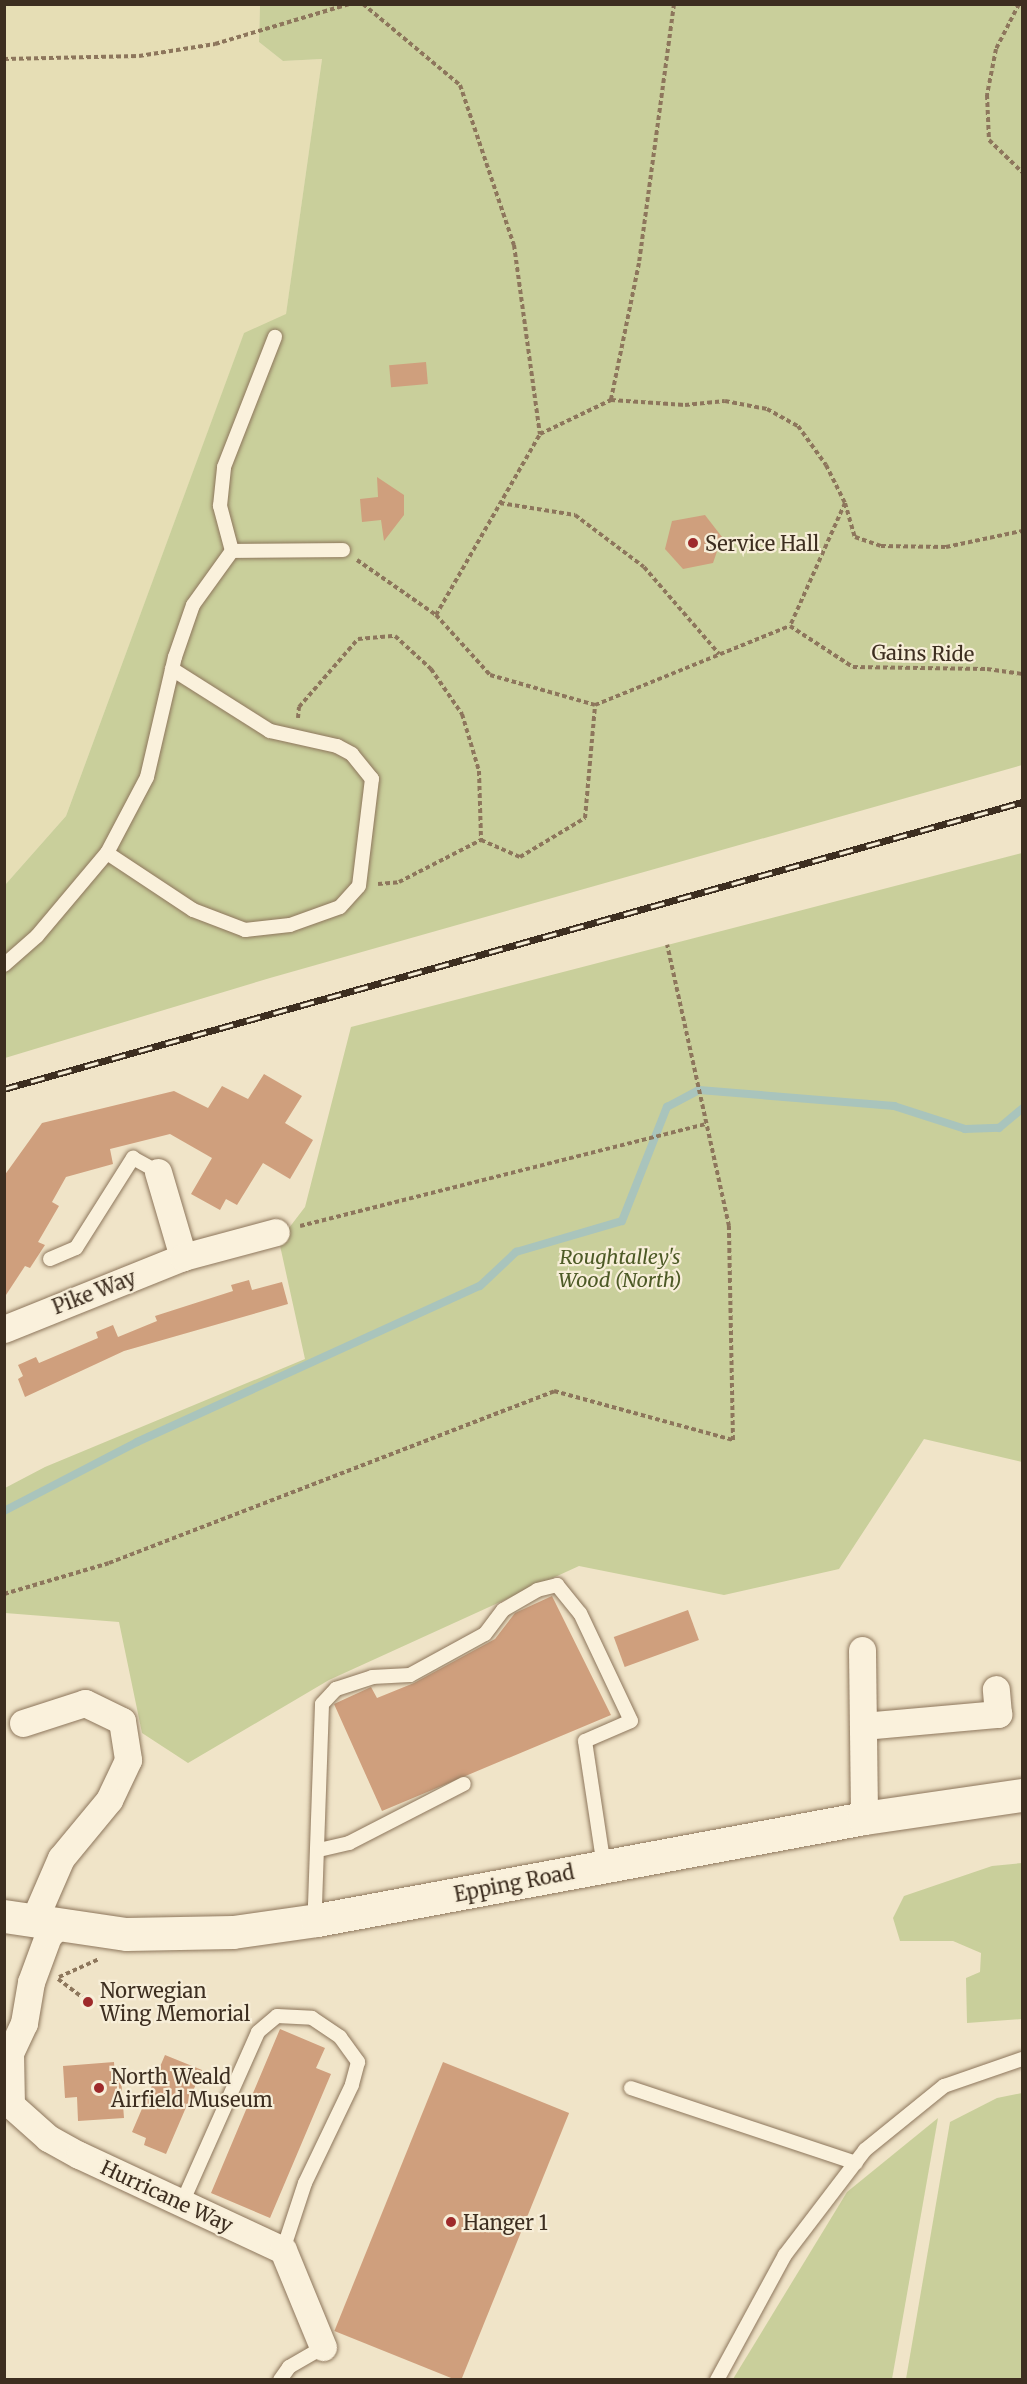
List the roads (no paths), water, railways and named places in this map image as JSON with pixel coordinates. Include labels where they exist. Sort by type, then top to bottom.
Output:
[{"type":"main road","name":"Epping Road","points":[[32,1921],[126,1934],[192,1935],[317,1920],[864,1818],[1023,1795]]},
{"type":"street","points":[[158,1172],[183,1257]]},
{"type":"street","name":"Pike Way","points":[[4,1329],[183,1257],[276,1232]]},
{"type":"street","points":[[862,1650],[864,1818]]},
{"type":"street","points":[[862,1726],[998,1714],[996,1689]]},
{"type":"street","name":"Hurricane Way","points":[[23,1723],[85,1703],[122,1721],[128,1760],[109,1800],[61,1858],[32,1921],[48,1936],[31,1982],[24,2023],[7,2049],[8,2107],[48,2138],[283,2250]]},
{"type":"street","points":[[283,2250],[322,2347]]},
{"type":"lane","points":[[232,551],[220,506],[224,467],[275,337]]},
{"type":"lane","points":[[232,551],[343,550]]},
{"type":"lane","points":[[4,965],[37,936],[107,853],[147,777],[172,669],[194,605],[232,551]]},
{"type":"lane","points":[[107,853],[193,910],[245,930],[290,925],[340,907],[359,886],[372,779],[352,754],[254,723],[172,669]]},
{"type":"lane","points":[[50,1259],[76,1248],[133,1158],[158,1172]]},
{"type":"lane","points":[[317,1920],[322,1704],[336,1689],[372,1677],[410,1675],[485,1634],[503,1610],[537,1590],[557,1585],[580,1613],[631,1721],[585,1741],[604,1866]]},
{"type":"lane","points":[[319,1850],[350,1843],[464,1784]]},
{"type":"lane","points":[[182,2203],[258,2032],[277,2016],[312,2018],[340,2037],[358,2062],[352,2085],[305,2183],[283,2250]]},
{"type":"lane","points":[[717,2379],[785,2255],[865,2150],[944,2086],[1023,2059]]},
{"type":"lane","points":[[631,2088],[856,2163]]},
{"type":"lane","points":[[280,2379],[289,2367],[322,2347]]},
{"type":"waterway","points":[[4,1511],[137,1442],[480,1286],[516,1252],[622,1221],[667,1107],[699,1090],[894,1106],[965,1129],[999,1128],[1022,1109]]},
{"type":"railway","points":[[4,1089],[1022,802]]},
{"type":"place","name":"Service Hall","points":[[693,543]]},
{"type":"place","name":"Norwegian Wing Memorial","points":[[88,2002]]},
{"type":"place","name":"North Weald Airfield Museum","points":[[99,2088]]},
{"type":"place","name":"Hanger 1","points":[[451,2222]]},
{"type":"park label","name":"Roughtalley's Wood (North)","points":[[620,1268]]}]
